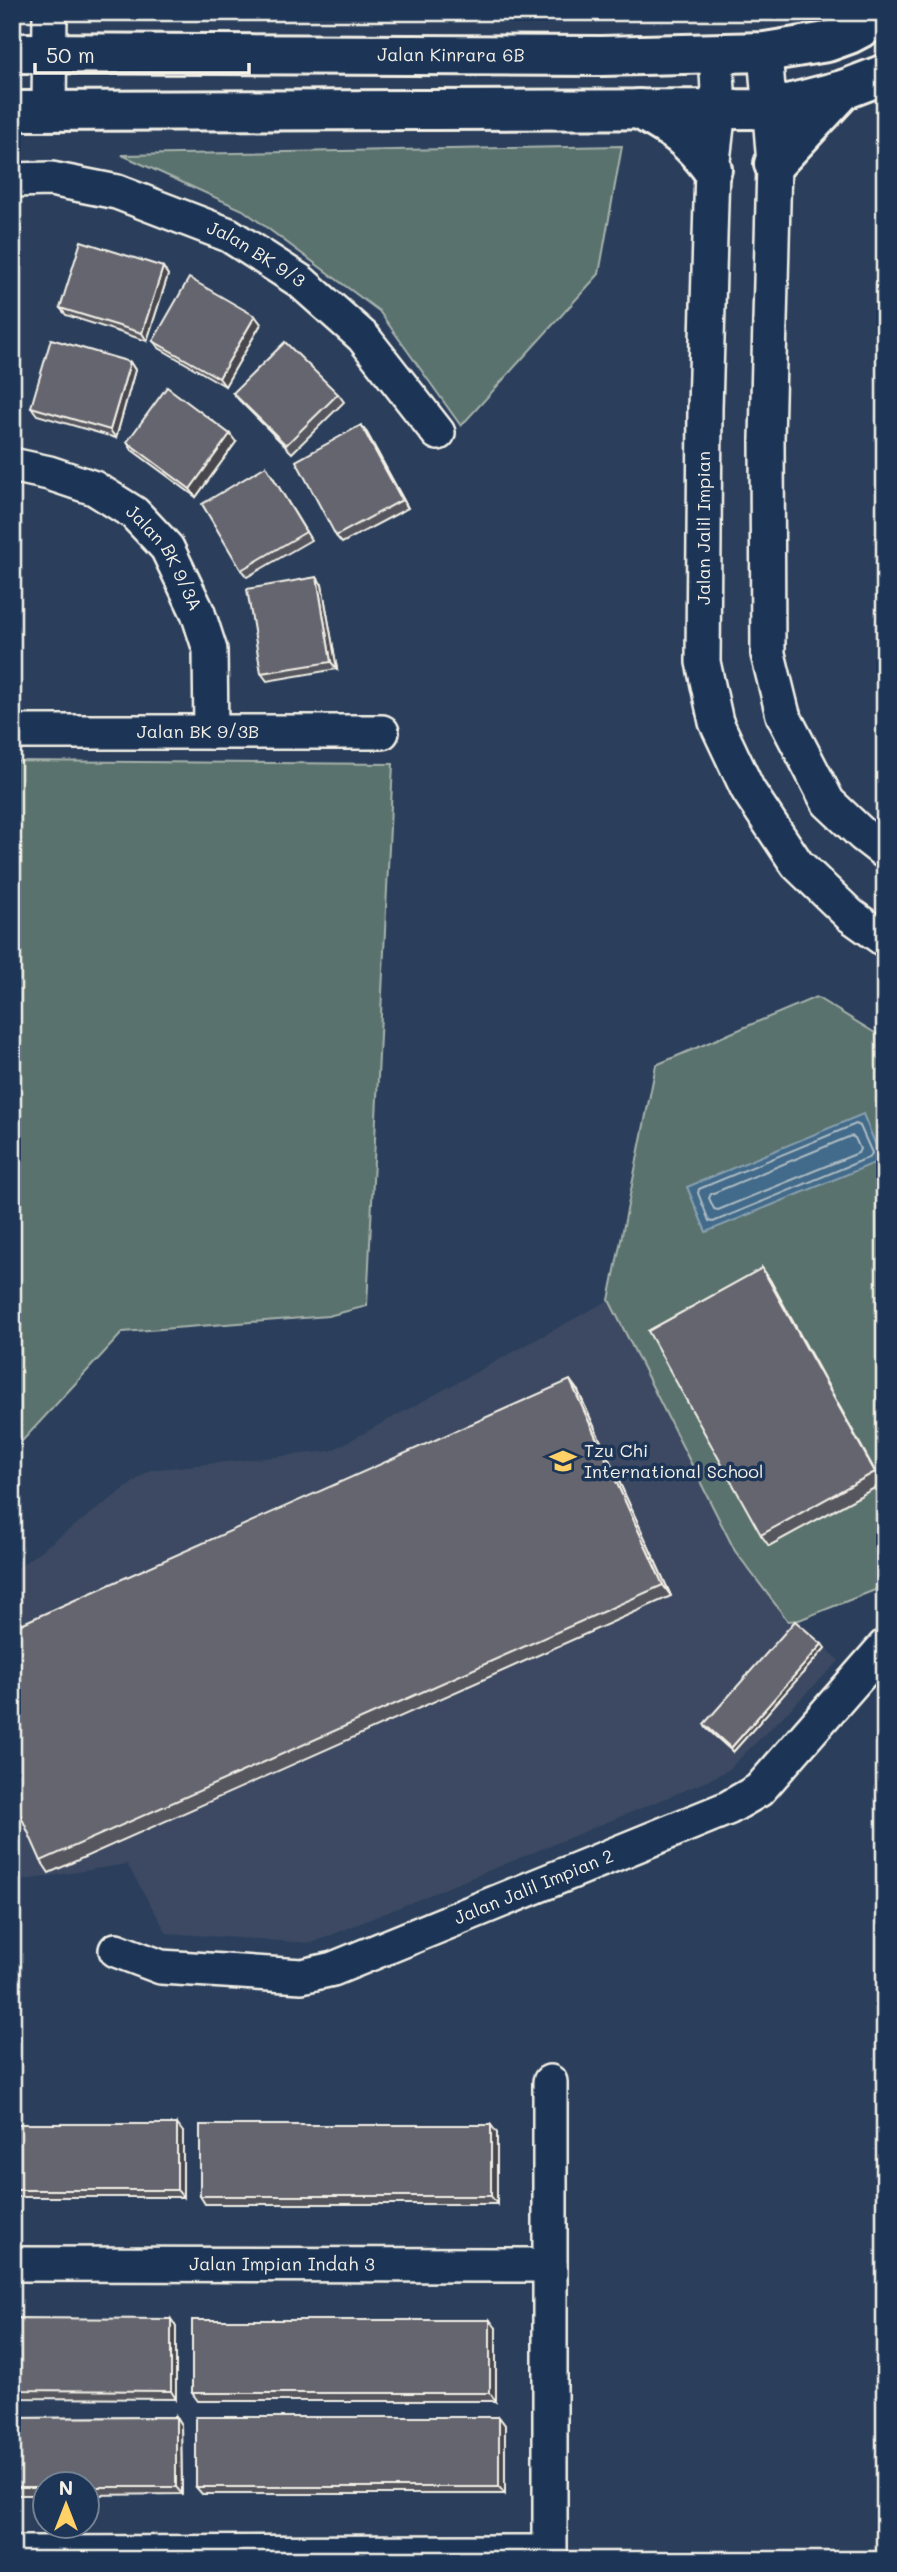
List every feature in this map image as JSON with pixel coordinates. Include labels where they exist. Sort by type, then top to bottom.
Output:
[{"type":"street","points":[[50,12],[50,53],[31,111],[769,108],[843,90],[885,74]]},
{"type":"street","name":"Jalan Kinrara 6B","points":[[12,53],[601,56],[765,52],[827,42],[885,15]]},
{"type":"street","points":[[765,52],[774,164],[767,439],[768,654],[783,715],[828,802],[885,852]]},
{"type":"street","name":"Jalan Jalil Impian","points":[[716,53],[719,109],[712,169],[705,408],[704,662],[716,722],[748,790],[797,864],[850,915],[885,940]]},
{"type":"street","points":[[774,164],[843,90]]},
{"type":"street","points":[[639,109],[693,144],[712,169]]},
{"type":"street","name":"Jalan BK 9/3","points":[[12,180],[51,179],[117,192],[229,235],[300,281],[363,337],[438,433]]},
{"type":"street","name":"Jalan BK 9/3A","points":[[12,465],[49,472],[93,488],[134,513],[167,548],[198,613],[210,650],[211,732]]},
{"type":"street","name":"Jalan BK 9/3B","points":[[12,732],[382,732]]},
{"type":"street","name":"Jalan Jalil Impian 2","points":[[116,1950],[161,1968],[302,1976],[333,1969],[739,1802],[760,1790],[885,1646]]},
{"type":"street","points":[[12,2553],[550,2556],[550,2082]]},
{"type":"street","name":"Jalan Impian Indah 3","points":[[12,2264],[550,2265]]},
{"type":"shaded area","name":"Tzu Chi International School","points":[[816,997],[885,1039],[885,1586],[799,1620],[839,1661],[728,1770],[312,1943],[167,1933],[127,1864],[12,1882],[12,1572],[150,1470],[331,1451],[609,1300],[656,1065]]},
{"type":"green space","points":[[622,146],[599,274],[461,426],[379,311],[243,210],[122,155]]},
{"type":"green space","points":[[12,761],[393,764],[367,1306],[328,1316],[123,1332],[12,1452]]},
{"type":"green space","points":[[816,997],[885,1039],[885,1586],[799,1620],[788,1621],[735,1551],[609,1300],[656,1065]]},
{"type":"water","points":[[863,1114],[882,1160],[706,1232],[687,1187]]},
{"type":"building","points":[[81,241],[163,267],[142,333],[60,308]]},
{"type":"building","points":[[189,278],[255,316],[219,378],[153,341]]},
{"type":"building","points":[[51,339],[130,362],[110,430],[31,407]]},
{"type":"building","points":[[285,342],[338,394],[286,445],[233,393]]},
{"type":"building","points":[[167,387],[230,434],[190,489],[127,442]]},
{"type":"building","points":[[361,425],[402,500],[336,536],[296,461]]},
{"type":"building","points":[[266,466],[306,532],[241,570],[202,504]]},
{"type":"building","points":[[317,577],[331,662],[261,673],[247,589]]},
{"type":"building","points":[[762,1268],[875,1472],[761,1535],[648,1331]]},
{"type":"building","points":[[570,1380],[663,1585],[41,1861],[12,1796],[12,1628]]},
{"type":"building","points":[[795,1621],[822,1644],[731,1748],[704,1724]]},
{"type":"building","points":[[12,2124],[177,2124],[177,2190],[12,2190]]},
{"type":"building","points":[[200,2125],[491,2125],[491,2196],[200,2196]]},
{"type":"building","points":[[12,2318],[171,2319],[171,2391],[12,2390]]},
{"type":"building","points":[[192,2320],[490,2320],[490,2393],[192,2393]]},
{"type":"building","points":[[176,2417],[176,2487],[102,2487],[102,2470],[32,2470],[32,2487],[12,2487],[12,2418]]},
{"type":"building","points":[[196,2417],[499,2417],[499,2487],[196,2487]]},
{"type":"place","name":"Tzu Chi International School","points":[[563,1461]]}]
